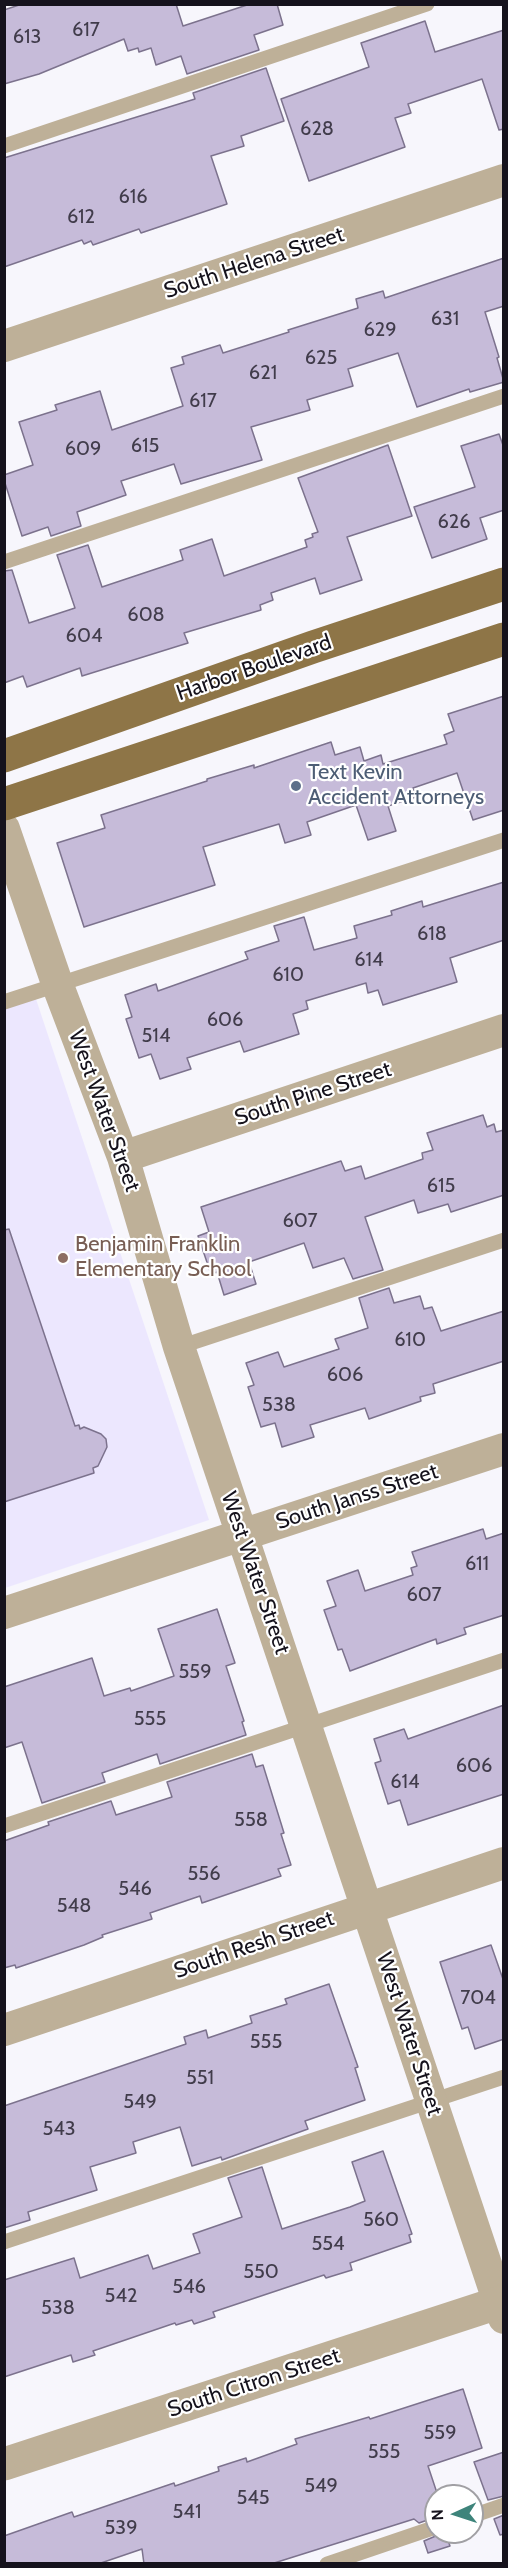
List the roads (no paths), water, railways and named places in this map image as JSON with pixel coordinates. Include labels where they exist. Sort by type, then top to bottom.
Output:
[{"type":"main road","name":"Harbor Boulevard","points":[[4,756],[313,647],[504,584]]},
{"type":"main road","points":[[4,804],[504,639]]},
{"type":"street","name":"South Helena Street","points":[[4,345],[504,180]]},
{"type":"street","name":"West Water Street","points":[[4,829],[58,986],[123,1157],[179,1347],[431,2102],[502,2307]]},
{"type":"street","name":"South Pine Street","points":[[123,1157],[504,1030]]},
{"type":"street","name":"South Janss Street","points":[[4,1613],[504,1449]]},
{"type":"street","name":"South Resh Street","points":[[4,2030],[366,1907],[504,1863]]},
{"type":"street","name":"South Citron Street","points":[[4,2464],[502,2307]]},
{"type":"lane","points":[[4,146],[427,4]]},
{"type":"lane","points":[[4,562],[504,396]]},
{"type":"lane","points":[[4,1002],[504,840]]},
{"type":"lane","points":[[179,1347],[504,1240]]},
{"type":"lane","points":[[4,1826],[504,1660]]},
{"type":"lane","points":[[4,2242],[504,2077]]},
{"type":"lane","points":[[484,2512],[504,2505]]},
{"type":"lane","points":[[327,2564],[424,2532]]},
{"type":"place","name":"Text Kevin Accident Attorneys","points":[[296,786]]},
{"type":"place","name":"Benjamin Franklin Elementary School","points":[[63,1258]]}]
